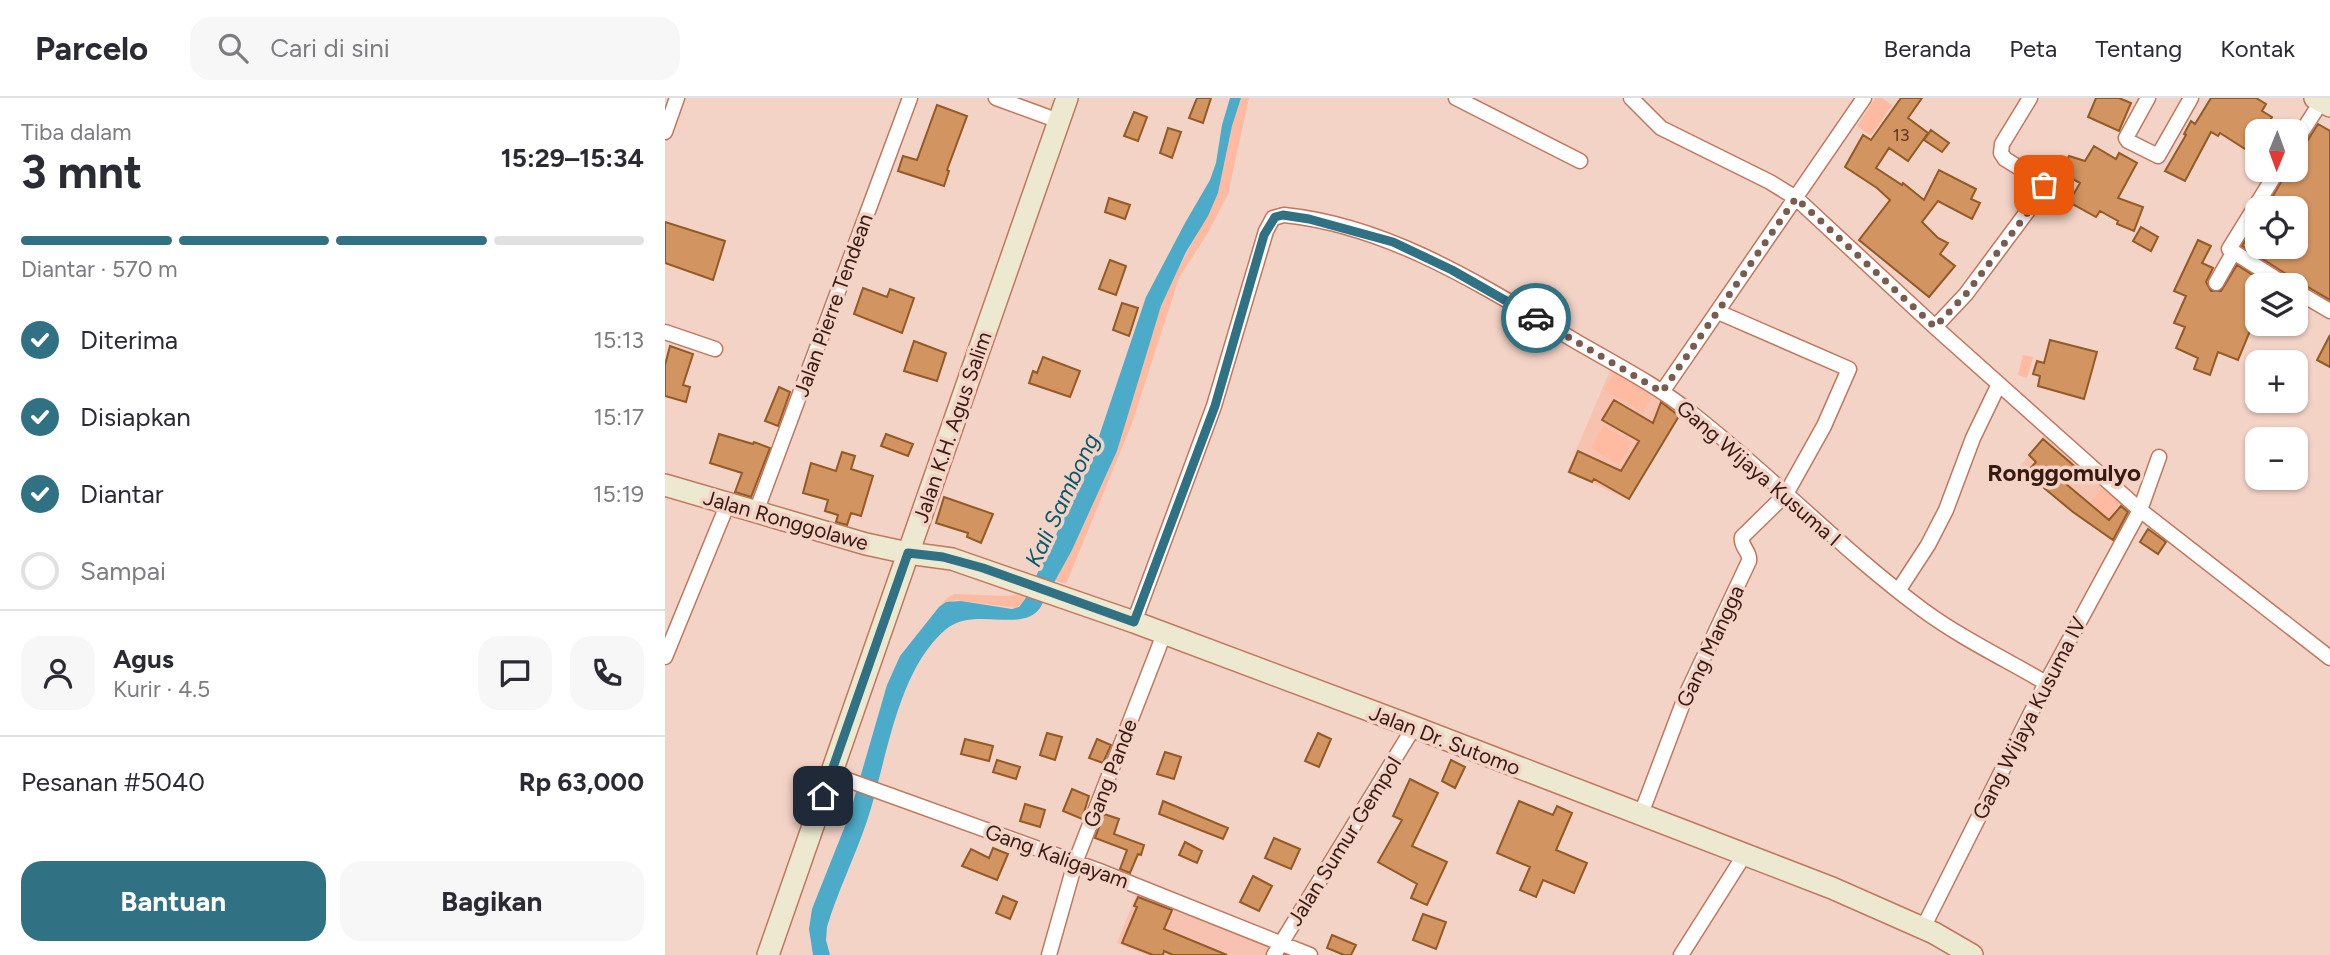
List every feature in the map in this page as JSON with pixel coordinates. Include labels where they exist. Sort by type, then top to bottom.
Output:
[{"type":"main road","name":"Jalan K.H. Agus Salim","points":[[768,955],[1067,98]]},
{"type":"main road","name":"Jalan Ronggolawe","points":[[665,485],[866,544],[908,553]]},
{"type":"main road","name":"Jalan Dr. Sutomo","points":[[908,553],[943,557],[1026,584],[1414,727],[1832,888],[1923,928],[1972,955]]},
{"type":"street","points":[[665,132],[677,98]]},
{"type":"street","name":"Jalan Pierre Tendean","points":[[757,512],[909,98]]},
{"type":"street","points":[[996,98],[1059,121]]},
{"type":"street","points":[[1456,98],[1580,162]]},
{"type":"street","points":[[1631,98],[1661,128],[1770,182],[1796,198],[1935,327],[2140,510],[2330,658]]},
{"type":"street","points":[[1662,392],[1864,98]]},
{"type":"street","points":[[1935,327],[1966,294],[2044,189],[2042,182],[2005,159],[2001,153],[2003,144],[2031,98]]},
{"type":"street","points":[[2148,98],[2126,138],[2157,156],[2191,98]]},
{"type":"street","points":[[2308,123],[2322,102]]},
{"type":"street","points":[[2266,273],[2229,249],[2270,182]]},
{"type":"street","name":"Gang Wijaya Kusuma I","points":[[1134,622],[1215,406],[1266,230],[1276,216],[1295,217],[1362,232],[1426,257],[1499,296],[1662,392],[1703,422],[1898,591],[1937,620],[2046,683]]},
{"type":"street","points":[[2216,283],[2234,253]]},
{"type":"street","points":[[2308,298],[2330,312]]},
{"type":"street","points":[[1718,312],[1849,368],[1824,426],[1786,494]]},
{"type":"street","points":[[665,332],[715,349]]},
{"type":"street","points":[[1898,591],[1928,545],[1946,510],[1973,438],[1999,384]]},
{"type":"street","name":"Gang Wijaya Kusuma IV","points":[[1923,928],[2046,683],[2140,510],[2159,457]]},
{"type":"street","name":"Gang Mangga","points":[[1641,814],[1686,695],[1750,560],[1742,537],[1786,494]]},
{"type":"street","points":[[665,657],[727,503]]},
{"type":"street","name":"Gang Pande","points":[[1049,955],[1076,863],[1164,634]]},
{"type":"street","name":"Jalan Sumur Gempol","points":[[1277,949],[1414,727]]},
{"type":"street","name":"Gang Kaligayam","points":[[831,774],[1076,863],[1277,949],[1310,955]]},
{"type":"street","points":[[1681,955],[1745,854]]},
{"type":"shaded area","points":[[1241,98],[1249,98],[1228,194],[1209,231],[1179,278],[1131,426],[1066,584],[1054,580],[1072,550],[1117,451],[1154,325],[1167,291],[1218,193],[1232,126]]},
{"type":"shaded area","points":[[1875,98],[1882,98],[1892,105],[1871,136],[1857,126]]},
{"type":"shaded area","points":[[2023,355],[2033,357],[2027,378],[2018,375]]},
{"type":"shaded area","points":[[1611,368],[1682,411],[1629,500],[1567,472]]},
{"type":"shaded area","points":[[1614,373],[1653,396],[1643,412],[1604,390]]},
{"type":"shaded area","points":[[1603,426],[1632,442],[1619,465],[1591,448]]},
{"type":"shaded area","points":[[2045,435],[2133,511],[2116,543],[2075,515],[2019,467]]},
{"type":"shaded area","points":[[2103,487],[2121,503],[2108,518],[2090,503]]},
{"type":"shaded area","points":[[1037,574],[1022,603],[1016,608],[955,600],[939,607],[955,594],[1023,594]]},
{"type":"shaded area","points":[[1136,895],[1278,951],[1275,955],[1146,955],[1117,943]]},
{"type":"water","points":[[1230,98],[1241,98],[1232,126],[1218,193],[1161,306],[1117,451],[1072,550],[1040,608],[1032,615],[1021,619],[983,619],[956,623],[945,630],[928,648],[904,694],[867,821],[831,913],[826,940],[830,955],[813,955],[809,929],[812,909],[849,816],[887,685],[900,656],[946,602],[961,601],[1012,609],[1019,607],[1025,599],[1089,466],[1146,297],[1210,180]]},
{"type":"building","points":[[1197,98],[1211,98],[1203,123],[1189,118]]},
{"type":"building","points":[[1901,98],[1922,98],[1908,118],[1928,133],[1908,161],[1889,148],[1876,168],[1902,185],[1903,183],[1924,200],[1939,170],[1976,189],[1971,199],[1980,203],[1972,219],[1938,201],[1922,222],[1938,238],[1948,243],[1940,254],[1955,266],[1929,297],[1859,240],[1890,200],[1845,167],[1863,135],[1871,140]]},
{"type":"building","points":[[2096,98],[2119,98],[2131,103],[2119,131],[2088,117]]},
{"type":"building","points":[[2211,98],[2256,98],[2266,104],[2262,111],[2272,117],[2245,119],[2245,149],[2220,133],[2218,136],[2211,132],[2185,181],[2165,171],[2191,121],[2195,124]]},
{"type":"building","points":[[937,105],[967,116],[947,170],[949,171],[944,186],[898,171],[903,156],[917,160]]},
{"type":"building","points":[[1134,112],[1147,117],[1138,141],[1124,136]]},
{"type":"building","points":[[2318,124],[2330,131],[2330,300],[2308,287],[2308,273],[2285,273],[2263,259],[2308,259],[2308,196],[2273,196],[2281,182],[2308,182],[2308,140]]},
{"type":"building","points":[[1168,128],[1181,132],[1172,158],[1160,153]]},
{"type":"building","points":[[1931,130],[1949,143],[1942,152],[1924,140]]},
{"type":"building","points":[[2094,146],[2116,159],[2119,153],[2137,163],[2118,198],[2143,207],[2134,231],[2117,224],[2118,221],[2100,211],[2096,217],[2069,202],[2080,183],[2069,177],[2071,174],[2062,168],[2069,156],[2085,161]]},
{"type":"building","points":[[1109,198],[1130,205],[1125,219],[1105,212]]},
{"type":"building","points":[[665,222],[725,241],[713,280],[665,263]]},
{"type":"building","points":[[2141,227],[2158,237],[2151,251],[2133,241]]},
{"type":"building","points":[[2198,240],[2211,246],[2202,263],[2213,268],[2206,282],[2211,291],[2221,291],[2237,265],[2249,273],[2245,273],[2245,336],[2248,336],[2238,360],[2218,352],[2210,375],[2194,369],[2198,358],[2176,348],[2185,327],[2174,323],[2186,296],[2174,291]]},
{"type":"building","points":[[1110,260],[1126,266],[1116,295],[1099,289]]},
{"type":"building","points":[[863,288],[887,297],[890,289],[914,298],[902,333],[854,314]]},
{"type":"building","points":[[1122,303],[1138,308],[1129,336],[1113,330]]},
{"type":"building","points":[[2330,335],[2330,367],[2317,360]]},
{"type":"building","points":[[2050,340],[2097,352],[2084,399],[2038,386],[2040,376],[2033,374],[2037,361],[2044,363]]},
{"type":"building","points":[[914,341],[946,353],[937,381],[904,371]]},
{"type":"building","points":[[670,346],[693,354],[683,385],[690,387],[686,402],[665,396],[665,365]]},
{"type":"building","points":[[1043,357],[1080,371],[1070,397],[1029,383],[1033,371],[1037,373]]},
{"type":"building","points":[[779,387],[790,392],[778,426],[765,421]]},
{"type":"building","points":[[1614,400],[1653,423],[1661,402],[1679,416],[1629,499],[1594,479],[1592,482],[1569,472],[1578,451],[1621,471],[1639,441],[1602,420]]},
{"type":"building","points":[[719,434],[770,448],[751,497],[735,492],[742,473],[710,463]]},
{"type":"building","points":[[886,434],[913,444],[908,456],[881,446]]},
{"type":"building","points":[[2043,439],[2079,470],[2066,484],[2109,520],[2121,506],[2128,512],[2113,540],[2073,512],[2026,473],[2036,462],[2029,455]]},
{"type":"building","points":[[842,452],[855,456],[851,469],[873,476],[861,516],[851,513],[847,525],[836,522],[838,515],[825,511],[828,500],[803,493],[811,463],[836,471]]},
{"type":"building","points":[[944,497],[993,514],[981,543],[967,537],[968,533],[936,523]]},
{"type":"building","points":[[2148,529],[2166,542],[2158,554],[2140,542]]},
{"type":"building","points":[[1047,733],[1062,737],[1055,760],[1040,755]]},
{"type":"building","points":[[1318,733],[1331,739],[1319,767],[1305,761]]},
{"type":"building","points":[[965,739],[993,746],[989,761],[961,754]]},
{"type":"building","points":[[1097,739],[1111,745],[1103,763],[1089,758]]},
{"type":"building","points":[[1165,752],[1181,757],[1174,779],[1157,774]]},
{"type":"building","points":[[997,760],[1020,767],[1016,779],[993,772]]},
{"type":"building","points":[[1451,760],[1465,767],[1455,788],[1442,781]]},
{"type":"building","points":[[1410,779],[1438,793],[1412,846],[1447,862],[1427,905],[1411,898],[1417,884],[1378,862],[1402,820],[1393,816]]},
{"type":"building","points":[[1072,789],[1089,796],[1082,819],[1063,811]]},
{"type":"building","points":[[1163,801],[1228,828],[1223,839],[1159,814]]},
{"type":"building","points":[[1519,801],[1553,815],[1557,806],[1572,813],[1556,850],[1587,863],[1574,893],[1543,880],[1536,897],[1520,890],[1530,867],[1497,853]]},
{"type":"building","points":[[1025,804],[1045,810],[1040,827],[1020,821]]},
{"type":"building","points":[[1104,814],[1119,819],[1114,834],[1144,845],[1130,873],[1120,869],[1127,850],[1095,838]]},
{"type":"building","points":[[1274,838],[1300,849],[1291,869],[1265,858]]},
{"type":"building","points":[[1185,842],[1202,851],[1197,863],[1179,855]]},
{"type":"building","points":[[993,848],[1008,854],[997,880],[962,866],[971,849],[989,858]]},
{"type":"building","points":[[1253,876],[1272,886],[1259,911],[1240,902]]},
{"type":"building","points":[[1003,896],[1017,902],[1010,919],[996,913]]},
{"type":"building","points":[[1138,897],[1172,910],[1164,929],[1227,955],[1173,955],[1164,951],[1163,955],[1153,955],[1122,943],[1137,907],[1134,906]]},
{"type":"building","points":[[1423,914],[1446,922],[1436,949],[1413,940]]},
{"type":"building","points":[[1332,935],[1356,945],[1351,955],[1327,948]]},
{"type":"way so far","points":[[1536,318],[1662,392],[1796,198],[1935,327],[1966,294],[2041,195],[2044,185]]},
{"type":"district","name":"Ronggomulyo","points":[[2064,472]]},
{"type":"route","points":[[823,796],[908,553],[943,557],[983,568],[1134,622],[1215,406],[1264,235],[1275,217],[1283,215],[1309,219],[1393,242],[1452,270],[1536,318]]},
{"type":"water label","name":"Kali Sambong","points":[[1062,500]]}]
